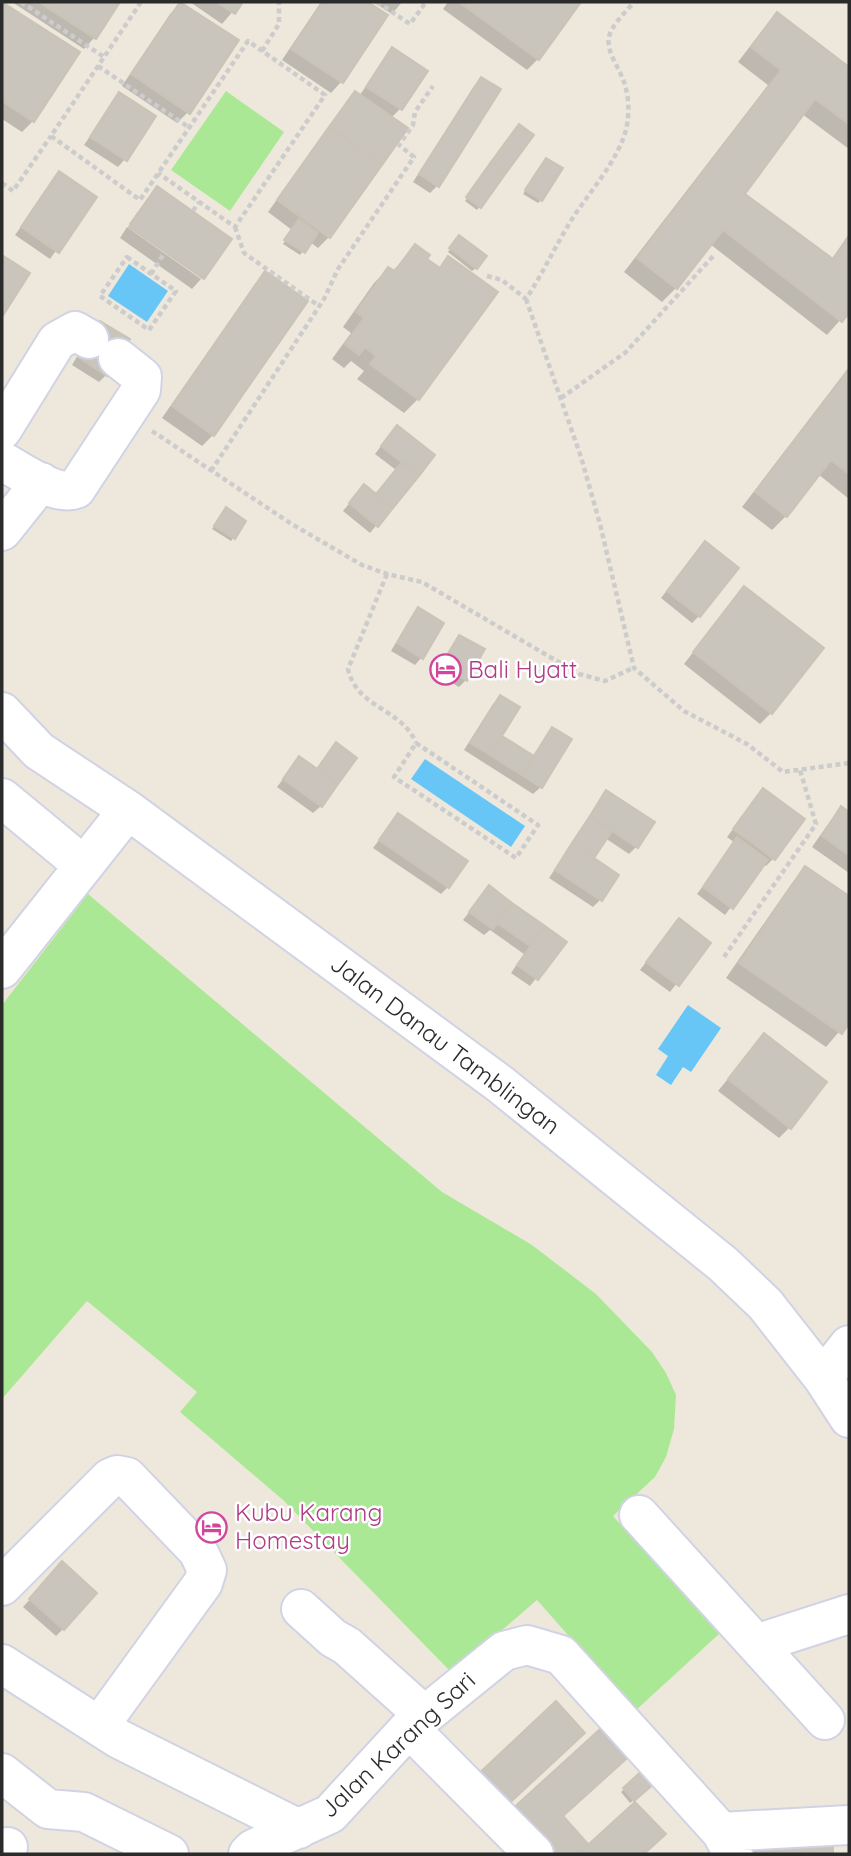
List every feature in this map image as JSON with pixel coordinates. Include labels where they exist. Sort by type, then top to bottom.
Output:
[{"type":"street","points":[[75,331],[109,340],[142,377],[141,390],[76,489],[67,493],[56,490],[3,457],[57,341],[75,331]]},
{"type":"street","points":[[2,531],[41,482]]},
{"type":"street","name":"Jalan Danau Tamblingan","points":[[2,712],[38,751],[128,810],[500,1084],[723,1264],[765,1304],[840,1398]]},
{"type":"street","points":[[2,798],[83,865]]},
{"type":"street","points":[[2,969],[128,810]]},
{"type":"street","points":[[840,1398],[849,1345]]},
{"type":"street","points":[[2,1586],[110,1478],[117,1475],[127,1477],[198,1550],[206,1570],[203,1583],[100,1725]]},
{"type":"street","points":[[639,1515],[825,1720]]},
{"type":"street","points":[[301,1609],[327,1634],[347,1646],[534,1854]]},
{"type":"street","points":[[756,1644],[849,1614]]},
{"type":"street","name":"Jalan Karang Sari","points":[[248,1854],[253,1849],[330,1814],[417,1722],[504,1651],[527,1645],[561,1654],[727,1843],[849,1825]]},
{"type":"street","points":[[2,1664],[119,1739],[299,1829]]},
{"type":"street","points":[[2,1773],[48,1809],[84,1812],[169,1854]]},
{"type":"path","points":[[21,2],[104,57]]},
{"type":"path","points":[[2,183],[13,191],[141,2]]},
{"type":"path","points":[[262,51],[279,24],[279,2]]},
{"type":"path","points":[[377,2],[411,24],[426,2]]},
{"type":"path","points":[[526,299],[544,273],[566,229],[623,140],[628,104],[624,84],[609,47],[609,35],[634,2]]},
{"type":"path","points":[[51,136],[139,200],[248,41],[325,95],[235,227]]},
{"type":"path","points":[[98,66],[190,128]]},
{"type":"path","points":[[211,471],[319,306],[338,269],[414,157],[399,145],[413,125],[415,112],[433,86]]},
{"type":"path","points":[[158,173],[235,227],[244,253],[319,306]]},
{"type":"path","points":[[193,211],[199,202]]},
{"type":"path","points":[[151,274],[165,253]]},
{"type":"path","points":[[561,398],[626,352],[715,254]]},
{"type":"path","points":[[127,257],[176,290],[149,330],[125,314],[100,296],[127,257]]},
{"type":"path","points":[[487,276],[502,280],[526,299],[561,398],[600,524],[634,668],[684,710],[747,744],[783,772],[849,763]]},
{"type":"path","points":[[109,340],[125,314]]},
{"type":"path","points":[[125,414],[290,523],[362,565],[422,582],[579,674],[605,681],[634,668]]},
{"type":"path","points":[[387,574],[348,670],[351,684],[364,697],[402,722],[416,743],[538,825],[516,858],[394,776],[416,743]]},
{"type":"path","points":[[723,957],[816,824],[800,770]]},
{"type":"green space","points":[[226,91],[284,132],[230,211],[171,170]]},
{"type":"green space","points":[[88,894],[442,1192],[532,1245],[596,1294],[652,1352],[676,1395],[674,1429],[666,1457],[655,1477],[613,1516],[719,1634],[635,1711],[537,1600],[452,1673],[283,1500],[180,1412],[197,1392],[87,1301],[2,1399],[2,1005]]},
{"type":"water","points":[[129,264],[168,291],[147,322],[108,296]]},
{"type":"water","points":[[425,759],[525,826],[511,847],[411,779]]},
{"type":"water","points":[[688,1005],[721,1028],[691,1072],[683,1067],[671,1085],[656,1075],[668,1056],[658,1049]]},
{"type":"building","points":[[2,2],[80,52],[34,122],[2,101]]},
{"type":"building","points":[[39,2],[120,2],[96,39]]},
{"type":"building","points":[[180,2],[239,40],[190,114],[131,74]]},
{"type":"building","points":[[216,2],[243,2],[235,14]]},
{"type":"building","points":[[323,2],[368,2],[388,15],[343,83],[291,49]]},
{"type":"building","points":[[459,2],[581,2],[539,60]]},
{"type":"building","points":[[777,12],[849,67],[849,124],[815,99],[745,194],[833,259],[849,237],[849,313],[842,322],[723,230],[677,289],[637,258],[781,70],[751,47]]},
{"type":"building","points":[[392,47],[428,71],[402,110],[366,87]]},
{"type":"building","points":[[481,77],[501,89],[439,187],[419,174]]},
{"type":"building","points":[[355,91],[408,128],[382,165],[329,127]]},
{"type":"building","points":[[119,92],[156,116],[127,161],[90,137]]},
{"type":"building","points":[[519,124],[534,135],[506,173],[491,162]]},
{"type":"building","points":[[329,127],[382,165],[330,238],[277,200]]},
{"type":"building","points":[[546,158],[563,168],[542,201],[525,190]]},
{"type":"building","points":[[491,162],[506,173],[481,208],[466,197]]},
{"type":"building","points":[[59,171],[97,197],[59,253],[21,227]]},
{"type":"building","points":[[157,186],[232,239],[204,279],[129,227]]},
{"type":"building","points":[[299,219],[318,233],[305,253],[284,240]]},
{"type":"building","points":[[459,235],[487,256],[477,269],[449,248]]},
{"type":"building","points":[[415,244],[430,255],[427,259],[440,268],[448,256],[498,292],[419,400],[370,364],[376,356],[365,347],[359,355],[345,344],[364,318],[356,312],[388,267],[395,271]]},
{"type":"building","points":[[2,255],[30,273],[2,317]]},
{"type":"building","points":[[265,271],[308,301],[214,436],[172,406]]},
{"type":"building","points":[[100,321],[130,339],[107,376],[78,357]]},
{"type":"building","points":[[849,369],[849,474],[831,460],[787,517],[755,492]]},
{"type":"building","points":[[397,425],[435,455],[419,476],[381,446]]},
{"type":"building","points":[[402,462],[419,476],[393,508],[376,494]]},
{"type":"building","points":[[364,484],[393,508],[378,527],[349,503]]},
{"type":"building","points":[[226,507],[246,521],[235,539],[214,526]]},
{"type":"building","points":[[705,541],[739,568],[700,617],[667,591]]},
{"type":"building","points":[[744,586],[824,648],[772,714],[693,652]]},
{"type":"building","points":[[418,607],[444,623],[423,659],[397,643]]},
{"type":"building","points":[[459,635],[485,649],[467,681],[441,666]]},
{"type":"building","points":[[500,695],[520,707],[490,755],[470,743]]},
{"type":"building","points":[[552,727],[572,739],[542,788],[522,775]]},
{"type":"building","points":[[502,736],[534,756],[522,775],[490,755]]},
{"type":"building","points":[[336,742],[357,758],[338,784],[317,769]]},
{"type":"building","points":[[299,756],[338,784],[322,807],[283,779]]},
{"type":"building","points":[[763,788],[805,819],[775,860],[733,829]]},
{"type":"building","points":[[606,790],[655,822],[638,848],[590,816]]},
{"type":"building","points":[[841,806],[849,812],[849,855],[822,836]]},
{"type":"building","points":[[398,813],[468,861],[449,888],[379,840]]},
{"type":"building","points":[[590,816],[612,831],[594,858],[572,843]]},
{"type":"building","points":[[737,837],[768,860],[733,909],[703,887]]},
{"type":"building","points":[[572,843],[619,875],[602,901],[555,870]]},
{"type":"building","points":[[805,866],[849,896],[849,1023],[842,1034],[739,963]]},
{"type":"building","points":[[489,885],[512,903],[493,929],[469,912]]},
{"type":"building","points":[[512,903],[545,926],[530,946],[497,923]]},
{"type":"building","points":[[679,918],[711,943],[679,986],[646,962]]},
{"type":"building","points":[[545,926],[567,942],[538,980],[517,965]]},
{"type":"building","points":[[764,1033],[827,1082],[791,1129],[728,1079]]},
{"type":"building","points":[[62,1561],[97,1593],[64,1630],[29,1599]]},
{"type":"building","points":[[556,1701],[585,1733],[502,1810],[473,1779]]},
{"type":"building","points":[[609,1721],[635,1751],[563,1816],[588,1844],[577,1854],[548,1854],[510,1811]]},
{"type":"building","points":[[646,1767],[657,1781],[634,1801],[623,1788]]},
{"type":"building","points":[[635,1802],[666,1834],[644,1854],[578,1854]]},
{"type":"building","points":[[833,1845],[833,1854],[809,1854],[809,1846]]},
{"type":"building","points":[[757,1846],[808,1846],[808,1854],[757,1854]]},
{"type":"place","name":"Bali Hyatt","points":[[445,670]]},
{"type":"place","name":"Kubu Karang Homestay","points":[[212,1527]]}]
